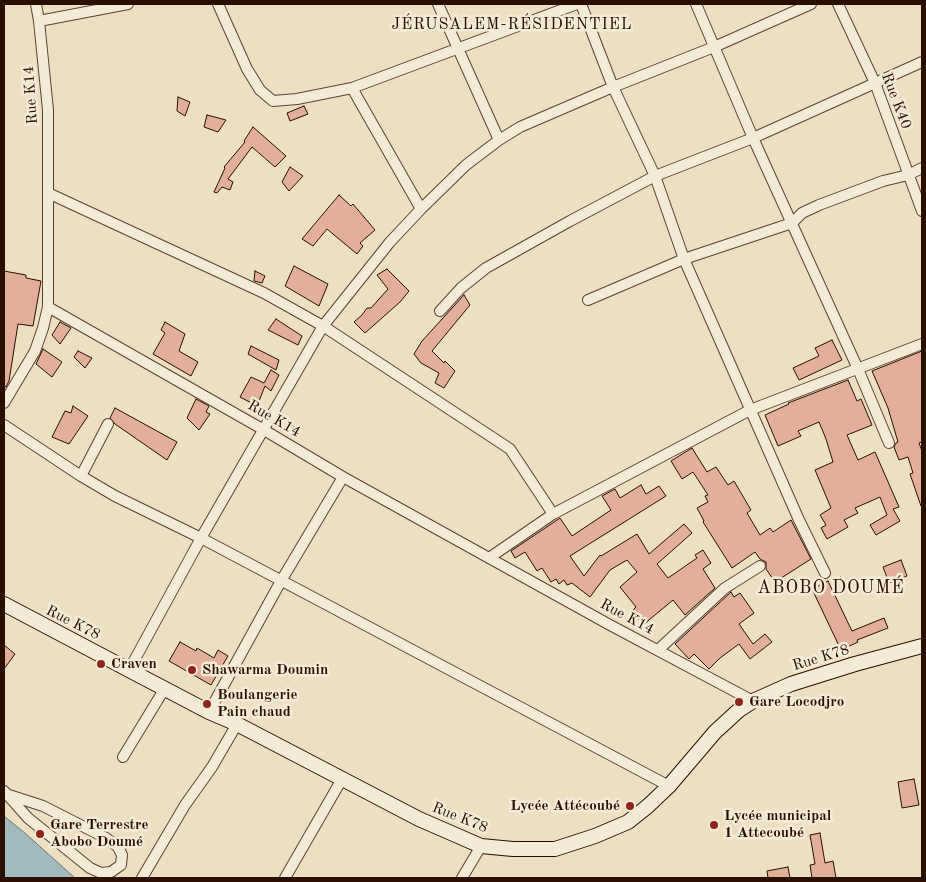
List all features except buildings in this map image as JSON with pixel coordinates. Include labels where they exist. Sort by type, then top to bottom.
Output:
[{"type":"street","name":"Rue K14","points":[[36,4],[40,22],[48,110],[48,307],[343,477],[753,701]]},
{"type":"street","points":[[40,22],[128,4]]},
{"type":"street","points":[[218,4],[247,69],[260,90],[273,101],[298,99],[352,88],[459,50],[577,4]]},
{"type":"street","points":[[438,4],[498,140]]},
{"type":"street","points":[[581,4],[613,87],[655,176],[684,259],[799,520],[825,573]]},
{"type":"street","points":[[696,4],[753,138],[858,369],[889,443]]},
{"type":"street","points":[[129,670],[201,538],[323,326],[390,242],[466,165],[498,140],[520,127],[613,87],[714,48],[811,4]]},
{"type":"street","name":"Rue K40","points":[[838,4],[875,83],[922,211]]},
{"type":"street","points":[[440,311],[461,288],[486,268],[570,220],[655,176],[753,138],[922,62]]},
{"type":"street","points":[[352,88],[421,209]]},
{"type":"street","points":[[588,300],[684,259],[792,223],[802,213],[819,205],[883,181],[908,175],[922,168]]},
{"type":"street","points":[[48,193],[264,293],[323,326],[510,449],[553,514]]},
{"type":"street","points":[[4,403],[35,351],[44,328],[48,307]]},
{"type":"street","points":[[489,558],[553,514],[750,410],[922,344]]},
{"type":"street","points":[[81,476],[108,424]]},
{"type":"street","points":[[4,426],[115,496],[201,538],[669,786]]},
{"type":"street","points":[[209,712],[343,477]]},
{"type":"street","points":[[658,650],[725,588],[760,566]]},
{"type":"street","name":"Rue K78","points":[[4,604],[209,712],[237,724],[419,819],[481,846],[514,849],[555,849],[628,822],[669,786],[714,732],[739,710],[753,701],[791,684],[922,646]]},
{"type":"street","points":[[123,757],[165,688]]},
{"type":"street","points":[[142,878],[185,805],[212,768],[237,724]]},
{"type":"street","points":[[285,878],[342,779]]},
{"type":"street","points":[[6,793],[43,806],[106,838],[118,847],[122,855],[121,865],[111,872],[101,873],[90,868],[28,818],[6,793]]},
{"type":"street","points":[[462,878],[481,846]]},
{"type":"water","points":[[4,816],[26,834],[75,878],[4,878]]},
{"type":"place","name":"Craven","points":[[101,664]]},
{"type":"place","name":"Shawarma Doumin","points":[[192,670]]},
{"type":"place","name":"Gare Locodjro","points":[[739,702]]},
{"type":"place","name":"Boulangerie Pain chaud","points":[[207,704]]},
{"type":"place","name":"Lycée Attécoubé","points":[[630,806]]},
{"type":"place","name":"Lycée municipal 1 Attecoubé","points":[[714,825]]},
{"type":"place","name":"Gare Terrestre Abobo Doumé","points":[[40,834]]},
{"type":"district","name":"JÉRUSALEM-RÉSIDENTIEL","points":[[512,25]]},
{"type":"district","name":"ABOBO DOUMÉ","points":[[831,588]]}]
